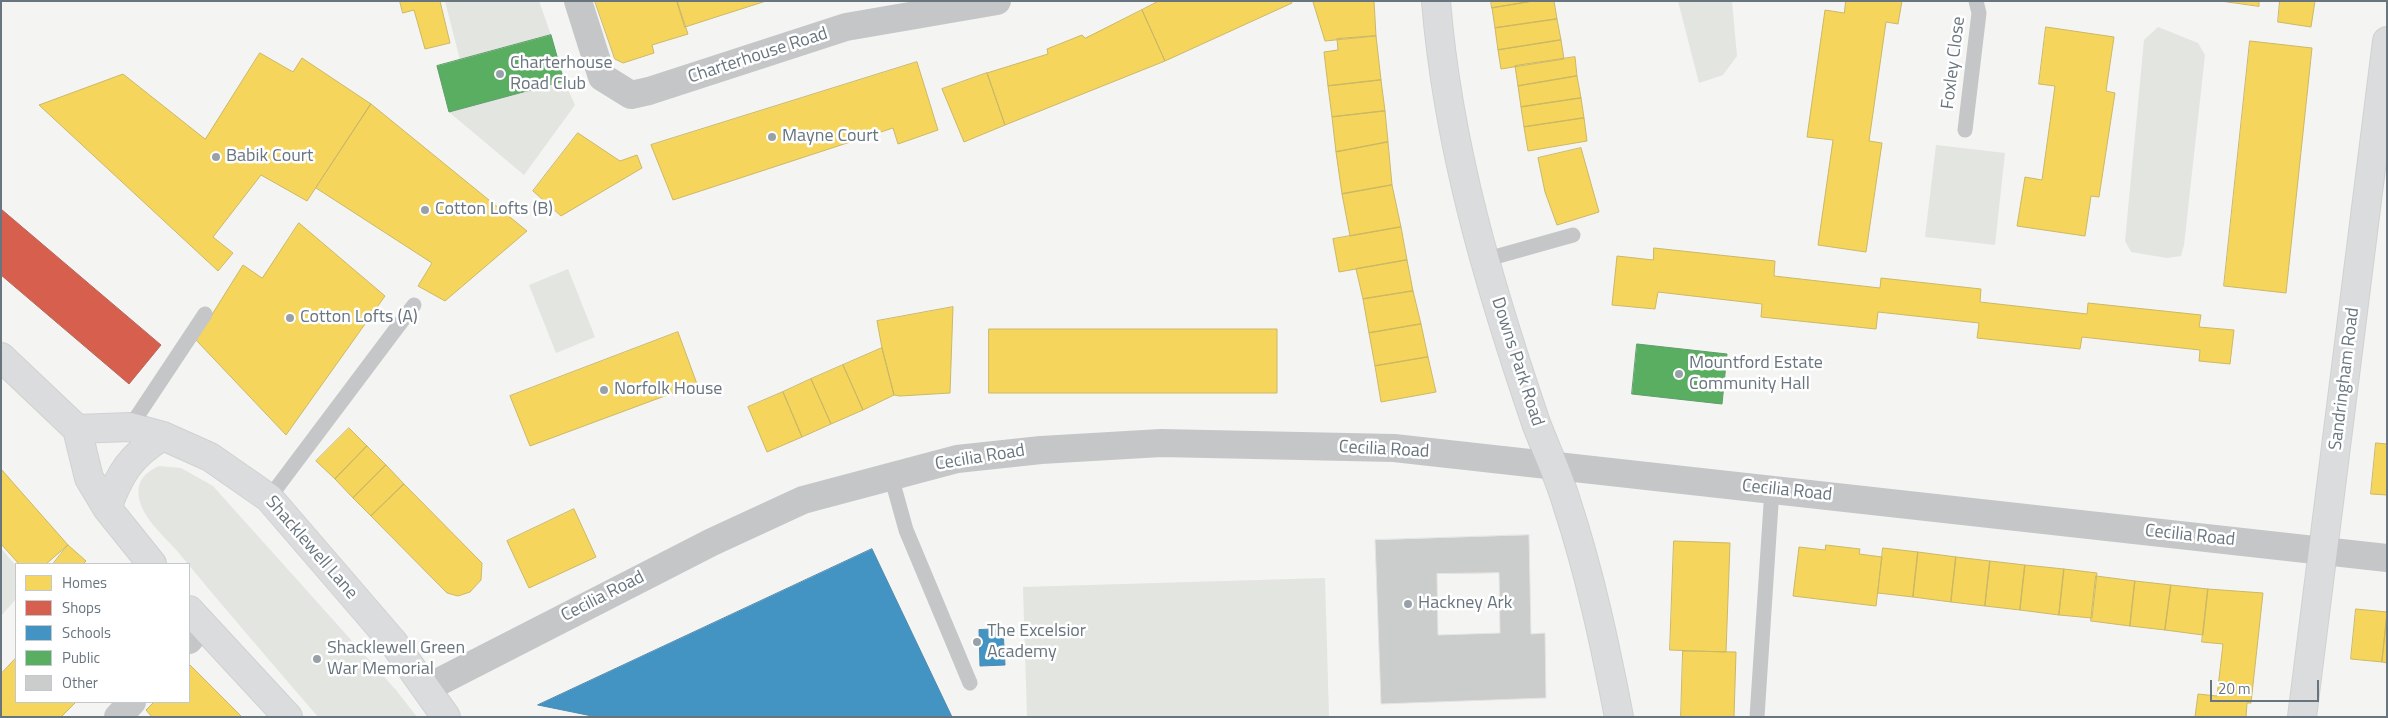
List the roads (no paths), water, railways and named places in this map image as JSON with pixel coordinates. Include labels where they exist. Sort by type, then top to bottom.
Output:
[{"type":"street","name":"Charterhouse Road","points":[[578,1],[602,77],[631,94],[649,91],[846,27],[997,1]]},
{"type":"street","name":"Downs Park Road","points":[[1436,1],[1452,117],[1475,229],[1525,389],[1567,503],[1596,606],[1619,717]]},
{"type":"street","name":"Sandringham Road","points":[[2302,717],[2387,41]]},
{"type":"street","points":[[3,361],[78,429],[89,478],[107,508],[151,563]]},
{"type":"street","name":"Shacklewell Lane","points":[[78,429],[130,427],[163,436],[210,457],[269,498],[393,642],[446,717]]},
{"type":"street","points":[[107,508],[116,485],[128,464],[142,449],[163,436]]},
{"type":"street","name":"Cecilia Road","points":[[427,688],[712,542],[803,500],[957,459],[1041,450],[1161,443],[1394,448],[2387,558]]},
{"type":"street","points":[[193,625],[288,717]]},
{"type":"street","points":[[118,717],[131,703]]},
{"type":"lane","name":"Foxley Close","points":[[1965,130],[1979,13],[1976,1]]},
{"type":"lane","points":[[1484,260],[1573,235]]},
{"type":"lane","points":[[269,498],[414,305]]},
{"type":"lane","points":[[130,427],[205,314]]},
{"type":"lane","points":[[891,476],[906,530],[970,683]]},
{"type":"lane","points":[[1757,717],[1772,489]]},
{"type":"place","name":"Charterhouse Road Club","points":[[500,74]]},
{"type":"place","name":"Mayne Court","points":[[772,137]]},
{"type":"place","name":"Babik Court","points":[[216,157]]},
{"type":"place","name":"Cotton Lofts (B)","points":[[425,210]]},
{"type":"place","name":"Cotton Lofts (A)","points":[[290,318]]},
{"type":"place","name":"Mountford Estate Community Hall","points":[[1679,374]]},
{"type":"place","name":"Norfolk House","points":[[604,390]]},
{"type":"place","name":"Hackney Ark","points":[[1408,604]]},
{"type":"place","name":"The Excelsior Academy","points":[[977,642]]},
{"type":"place","name":"Shacklewell Green War Memorial","points":[[317,659]]}]
